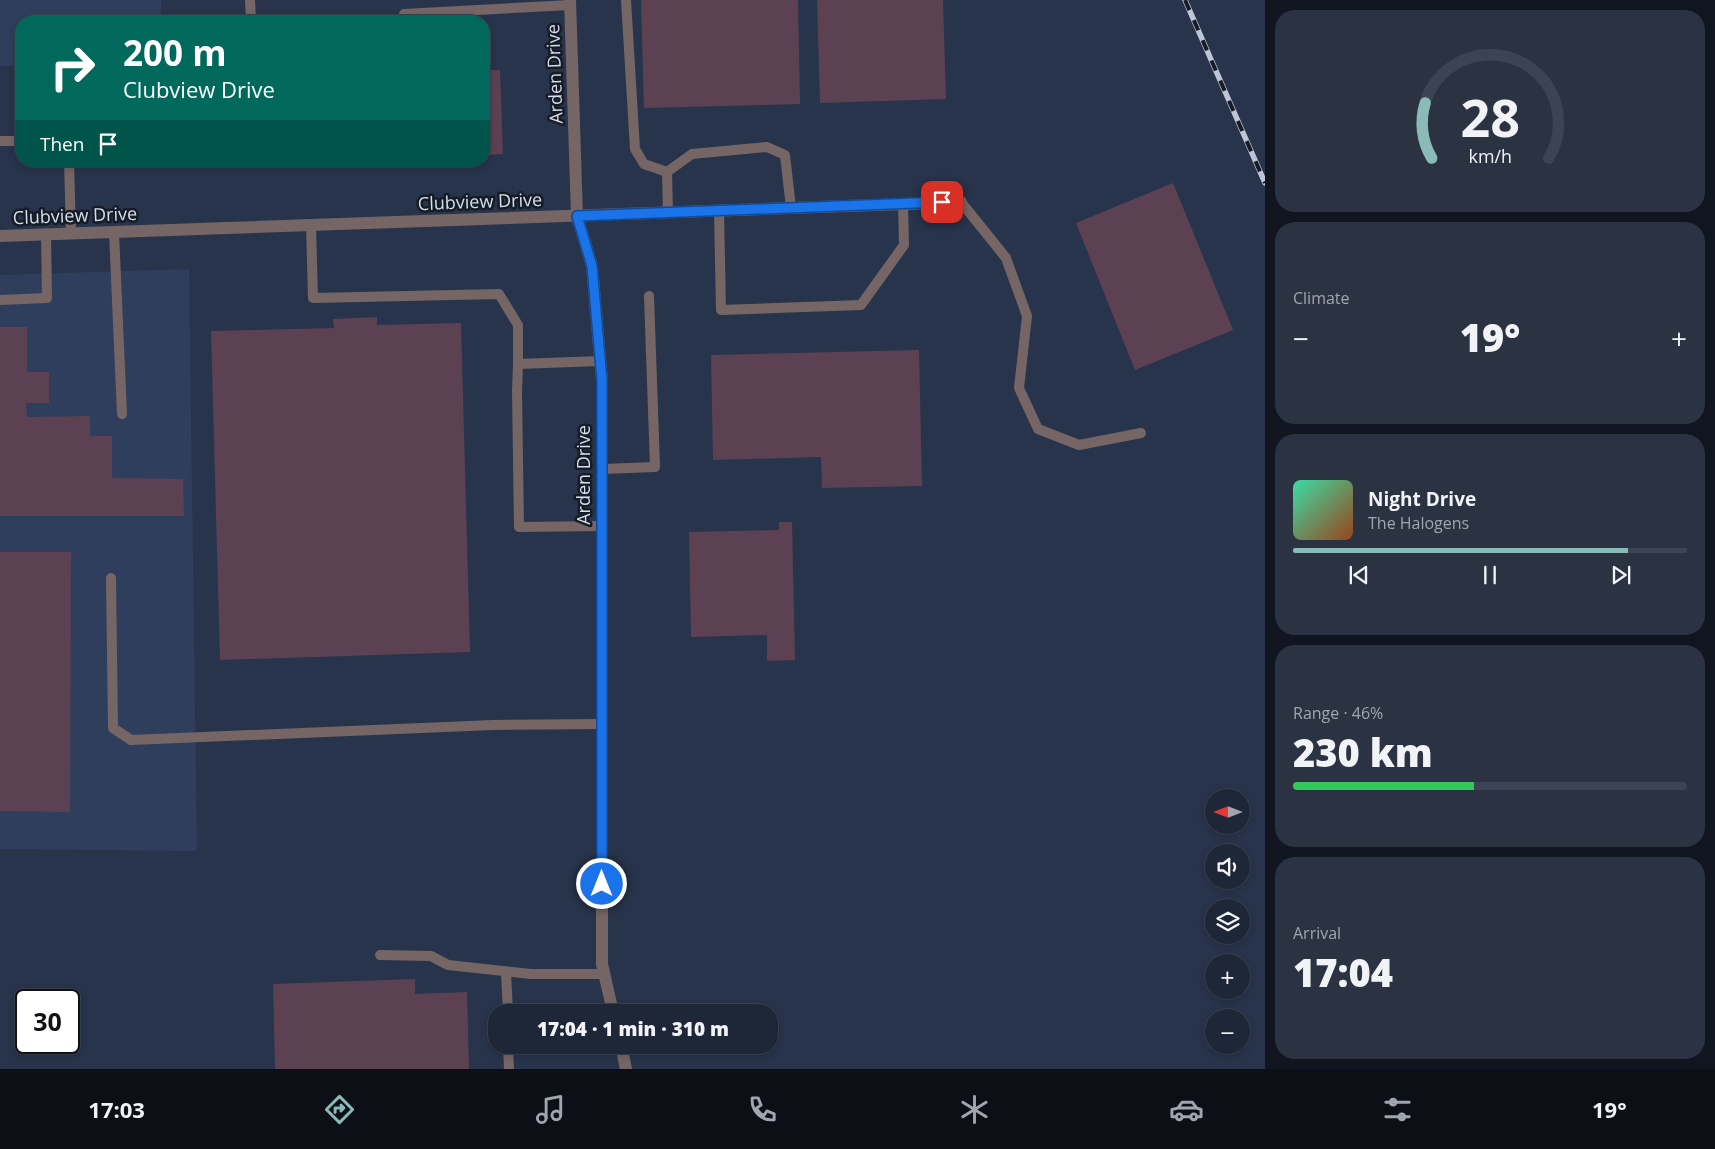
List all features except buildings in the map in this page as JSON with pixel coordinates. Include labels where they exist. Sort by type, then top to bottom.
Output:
[{"type":"street","name":"Arden Drive","points":[[570,2],[577,216],[592,266],[602,381],[602,964],[611,1004]]},
{"type":"street","name":"Clubview Drive","points":[[0,236],[961,202]]},
{"type":"street","points":[[622,1054],[626,1069]]},
{"type":"lane","points":[[250,0],[251,15]]},
{"type":"lane","points":[[626,0],[635,149],[644,164],[667,172]]},
{"type":"lane","points":[[404,14],[570,2]]},
{"type":"lane","points":[[0,141],[15,141]]},
{"type":"lane","points":[[667,172],[692,154],[767,147],[785,155],[791,208]]},
{"type":"lane","points":[[69,167],[71,234]]},
{"type":"lane","points":[[667,172],[668,213]]},
{"type":"lane","points":[[961,202],[1006,258],[1027,316],[1019,388],[1038,429],[1079,445],[1141,433]]},
{"type":"lane","points":[[719,211],[721,310],[861,305],[904,245],[904,204]]},
{"type":"lane","points":[[312,226],[313,298],[499,294],[518,325],[519,527],[601,526]]},
{"type":"lane","points":[[114,232],[122,414]]},
{"type":"lane","points":[[0,300],[47,298],[46,235]]},
{"type":"lane","points":[[602,469],[655,467],[649,296]]},
{"type":"lane","points":[[518,364],[600,361]]},
{"type":"lane","points":[[111,578],[113,728],[131,740],[493,725],[602,724]]},
{"type":"lane","points":[[380,956],[431,956],[448,965],[506,972],[604,974]]},
{"type":"lane","points":[[506,972],[508,1004]]},
{"type":"lane","points":[[508,1054],[509,1069]]},
{"type":"shaded area","points":[[0,0],[161,0],[161,15],[15,15],[15,66],[0,66]]},
{"type":"shaded area","points":[[189,269],[197,851],[0,849],[0,275]]},
{"type":"railway","points":[[1185,0],[1265,183]]},
{"type":"route","points":[[602,884],[602,381],[592,266],[577,216],[942,202]]}]
